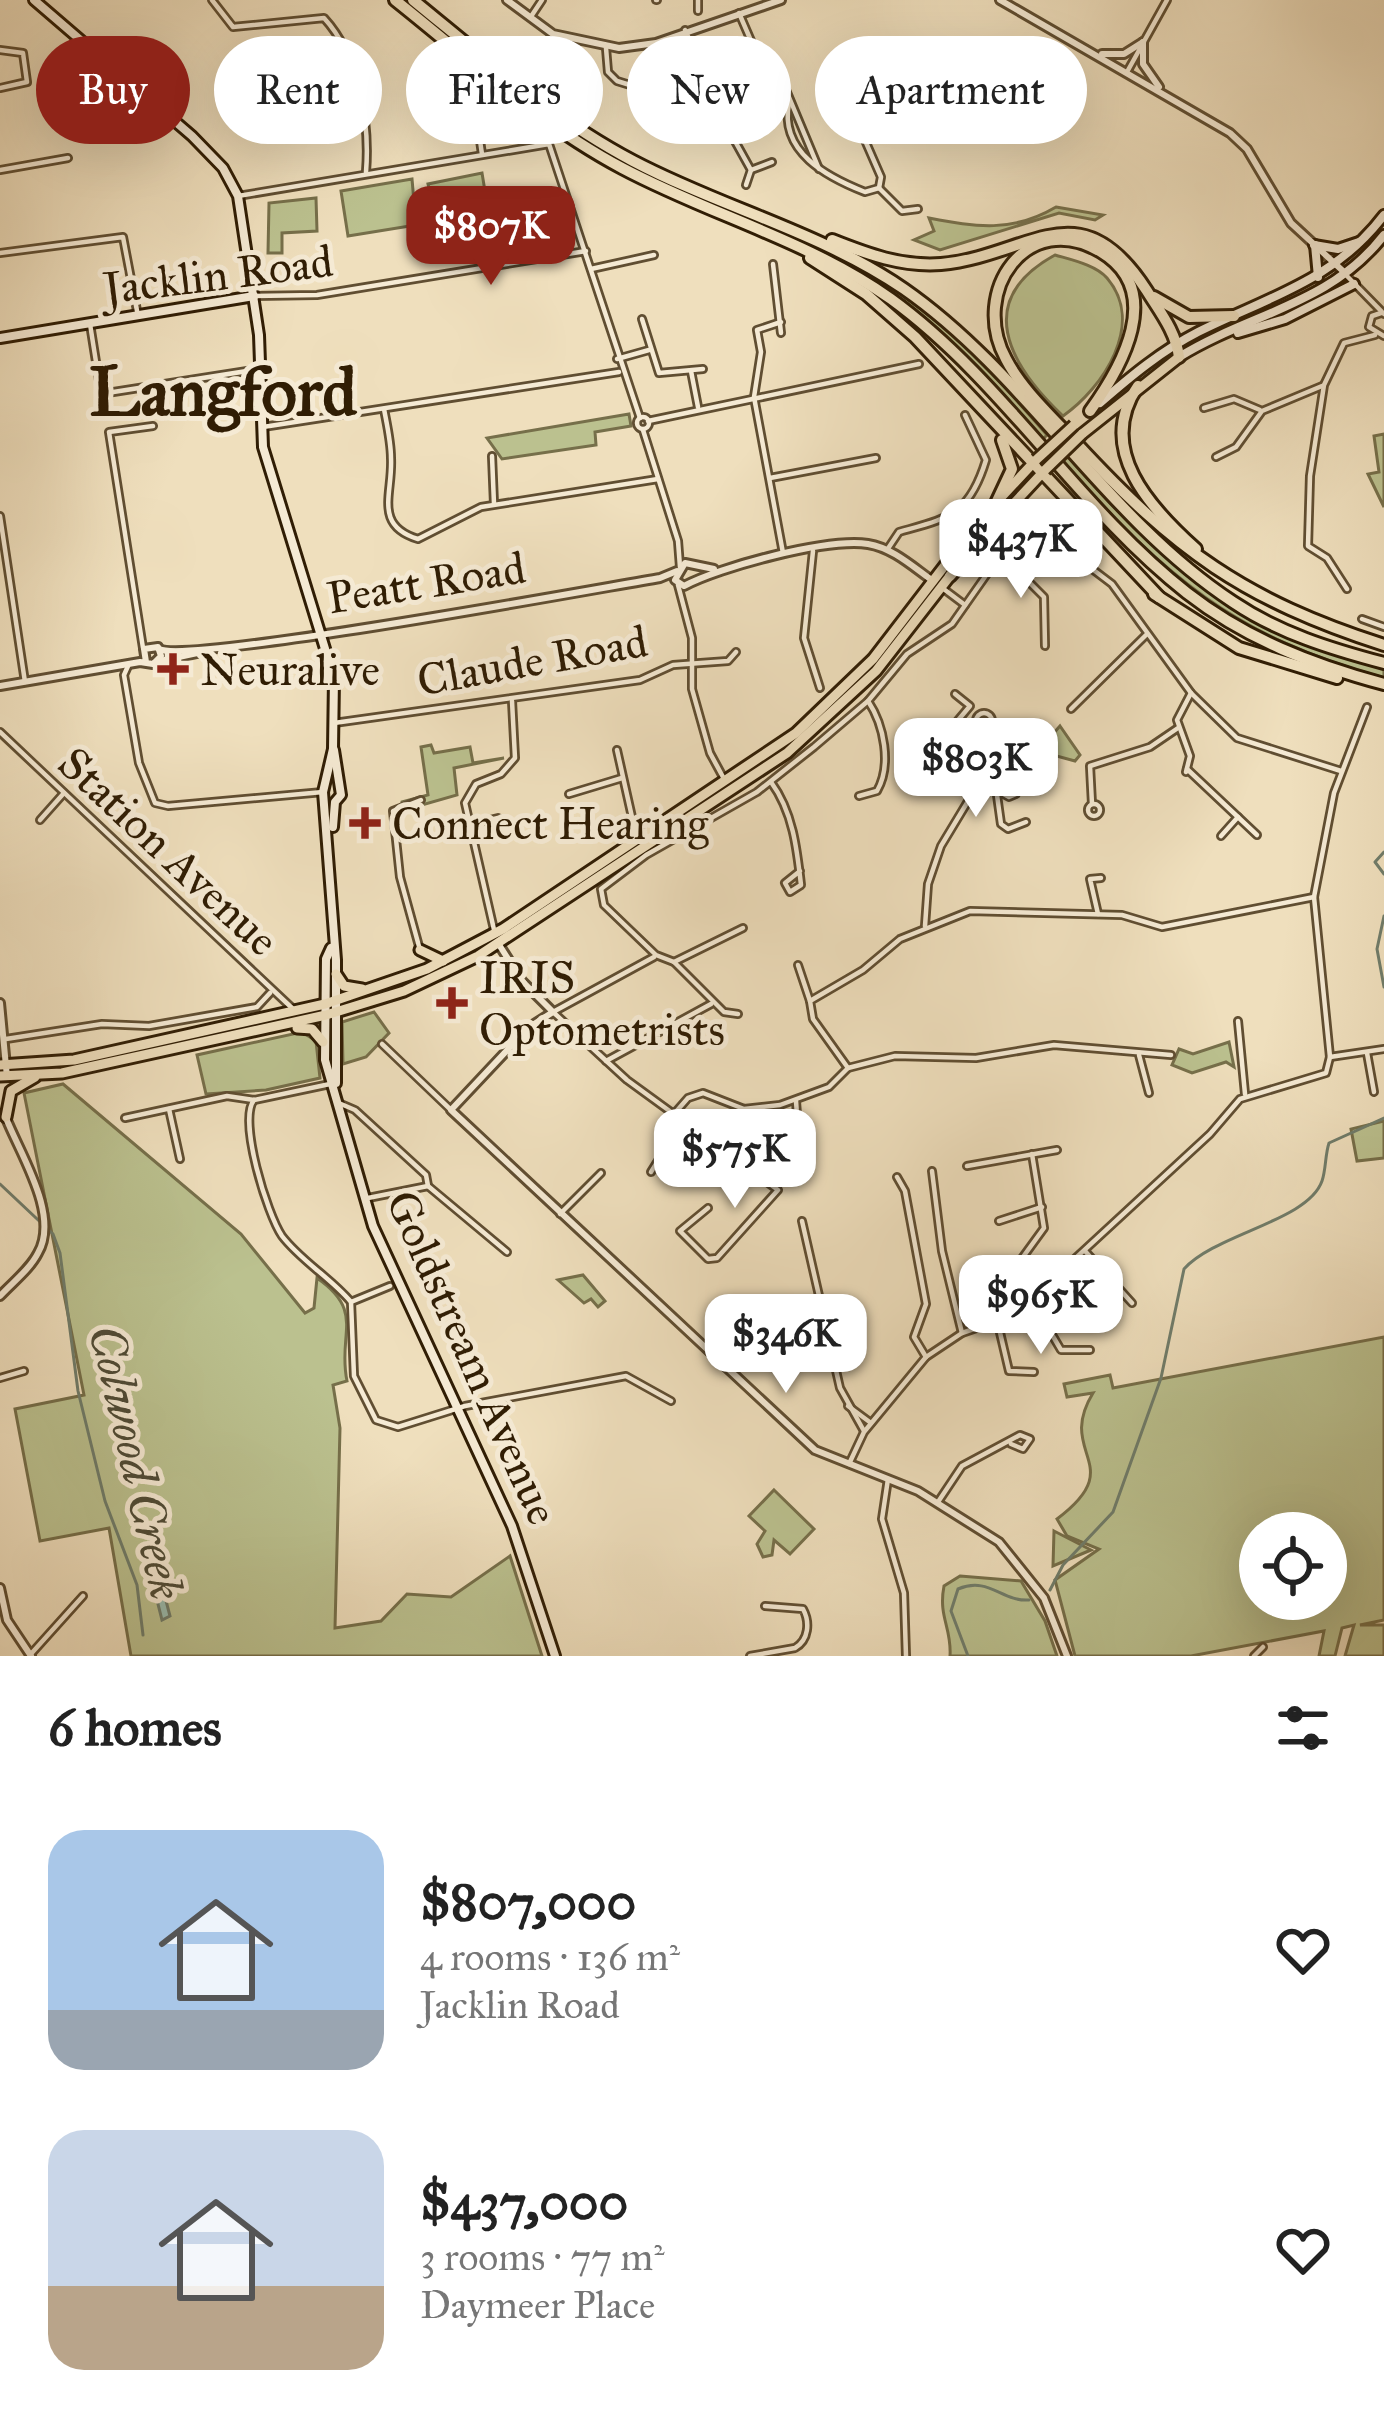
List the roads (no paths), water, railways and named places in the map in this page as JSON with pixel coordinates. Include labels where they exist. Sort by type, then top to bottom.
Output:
[{"type":"highway","points":[[395,0],[530,107],[650,187],[790,247],[838,274],[915,337],[1159,597]]},
{"type":"highway","points":[[417,0],[525,89],[633,161],[850,256],[929,308],[998,371],[1162,547],[1206,584],[1309,641],[1384,663]]},
{"type":"highway","points":[[607,160],[812,251],[880,292],[945,344],[1132,544],[1187,593],[1287,652],[1384,686]]},
{"type":"highway","points":[[739,208],[871,255],[916,264],[961,260],[1050,233],[1086,235],[1117,252],[1143,285],[1178,343],[1179,358]]},
{"type":"highway","points":[[1090,411],[1131,342],[1135,313],[1130,286],[1104,254],[1084,244],[1046,243],[1011,263],[994,295],[995,336],[1007,362],[1092,460],[1172,539],[1232,582],[1305,618],[1384,645]]},
{"type":"highway","points":[[1143,285],[1189,317],[1234,316]]},
{"type":"highway","points":[[1138,386],[1125,410],[1123,439],[1131,476],[1146,499],[1210,561],[1305,618]]},
{"type":"highway","points":[[992,421],[1012,469],[997,501]]},
{"type":"highway","points":[[950,576],[1002,526],[1020,517],[1048,515],[1076,525],[1159,597],[1239,648],[1384,686]]},
{"type":"main road","name":"Goldstream Avenue","points":[[34,0],[192,136],[223,168],[238,196],[254,296],[268,465],[334,678],[329,794],[336,974],[323,1042],[329,1080],[336,1083]]},
{"type":"main road","points":[[4,1071],[330,1008],[496,939],[636,835],[726,782],[835,698],[1043,472],[1090,411],[1178,343],[1318,279],[1364,240],[1384,215]]},
{"type":"main road","points":[[232,1037],[404,991],[496,939],[787,753],[876,671],[997,501],[1033,462],[1179,358],[1213,338],[1294,308],[1346,275],[1384,235]]},
{"type":"main road","points":[[1318,279],[1314,244],[1338,249],[1364,240]]},
{"type":"main road","points":[[1213,338],[1285,320],[1354,284]]},
{"type":"main road","name":"Jacklin Road","points":[[0,338],[254,296]]},
{"type":"main road","name":"Goldstream Avenue","points":[[332,946],[326,959],[336,1083],[365,1199],[412,1317],[522,1550],[555,1656]]},
{"type":"main road","points":[[414,975],[420,950],[443,962]]},
{"type":"main road","points":[[336,974],[351,990],[374,989]]},
{"type":"main road","points":[[3,1112],[10,1091],[36,1076],[306,1026],[323,1042]]},
{"type":"main road","points":[[4,1071],[36,1076]]},
{"type":"street","points":[[212,0],[233,27],[324,18],[337,36]]},
{"type":"street","points":[[507,0],[568,40],[606,48],[638,48],[782,0]]},
{"type":"street","points":[[530,18],[542,0]]},
{"type":"street","points":[[698,0],[698,11]]},
{"type":"street","points":[[1000,0],[1238,139],[1284,214],[1383,314]]},
{"type":"street","points":[[1127,72],[1167,0]]},
{"type":"street","points":[[739,13],[748,36]]},
{"type":"street","points":[[685,30],[688,36]]},
{"type":"street","points":[[1096,54],[1124,53],[1143,42]]},
{"type":"street","points":[[1143,42],[1143,64],[1166,93]]},
{"type":"street","points":[[0,50],[17,48],[23,53],[27,82],[0,88]]},
{"type":"street","points":[[606,48],[608,72],[627,85]]},
{"type":"street","points":[[791,107],[819,169]]},
{"type":"street","points":[[791,133],[819,169],[865,192],[879,188]]},
{"type":"street","points":[[238,196],[544,143],[555,151],[617,359],[640,418],[637,425],[644,430],[678,541],[693,564],[686,608]]},
{"type":"street","points":[[366,144],[366,172]]},
{"type":"street","points":[[480,144],[482,154]]},
{"type":"street","points":[[737,144],[752,170]]},
{"type":"street","points":[[867,144],[881,177],[879,188]]},
{"type":"street","points":[[0,170],[68,158]]},
{"type":"street","points":[[746,185],[752,170],[772,162]]},
{"type":"street","points":[[879,188],[902,211],[918,209]]},
{"type":"street","points":[[0,253],[123,237],[138,316]]},
{"type":"street","name":"Jacklin Road","points":[[254,296],[330,293],[586,251]]},
{"type":"street","points":[[591,269],[654,255]]},
{"type":"street","points":[[773,264],[768,277],[781,333]]},
{"type":"street","points":[[1347,589],[1328,558],[1308,543],[1313,502],[1310,476],[1324,385],[1349,341],[1369,327],[1372,316],[1361,292]]},
{"type":"street","points":[[1372,316],[1383,314]]},
{"type":"street","points":[[642,319],[659,373],[703,369]]},
{"type":"street","points":[[781,322],[758,330],[761,352],[754,397],[784,556]]},
{"type":"street","points":[[91,324],[100,387],[115,393],[262,369]]},
{"type":"street","points":[[1369,327],[1375,335]]},
{"type":"street","points":[[1349,341],[1384,336]]},
{"type":"street","points":[[617,359],[650,350]]},
{"type":"street","points":[[640,418],[648,421],[919,364]]},
{"type":"street","points":[[262,427],[621,371]]},
{"type":"street","points":[[691,371],[698,410]]},
{"type":"street","points":[[1216,457],[1236,447],[1262,411],[1324,385]]},
{"type":"street","points":[[1204,408],[1234,400],[1262,411]]},
{"type":"street","points":[[384,409],[392,456],[386,513],[397,531],[427,538],[464,512],[658,479]]},
{"type":"street","points":[[887,550],[899,532],[944,524],[964,503],[986,460],[965,415]]},
{"type":"street","points":[[644,430],[648,421]]},
{"type":"street","points":[[146,662],[109,432],[153,426]]},
{"type":"street","points":[[492,456],[494,505]]},
{"type":"street","points":[[770,478],[876,458]]},
{"type":"street","points":[[0,516],[25,682]]},
{"type":"street","points":[[738,1014],[712,1003],[674,962],[656,956],[600,896],[610,881],[646,855],[770,782],[868,701],[902,659],[945,630],[1000,554],[1033,538],[1068,548],[1112,584],[1190,693],[1238,738],[1341,771]]},
{"type":"street","points":[[678,541],[678,584],[686,608],[690,666],[710,753],[726,782]]},
{"type":"street","points":[[678,584],[714,569],[856,544],[887,550],[965,605]]},
{"type":"street","points":[[813,551],[804,638],[820,688]]},
{"type":"street","points":[[1000,554],[1044,597],[1045,646]]},
{"type":"street","points":[[693,564],[714,569]]},
{"type":"street","name":"Peatt Road","points":[[0,686],[660,578],[693,564]]},
{"type":"street","name":"Peatt Road","points":[[660,578],[678,584]]},
{"type":"street","points":[[1362,619],[1384,626]]},
{"type":"street","points":[[144,633],[157,647],[158,662]]},
{"type":"street","points":[[1071,709],[1147,634]]},
{"type":"street","name":"Peatt Road","points":[[120,669],[143,651],[157,647],[173,654],[202,652]]},
{"type":"street","name":"Claude Road","points":[[334,723],[640,680],[666,667],[728,661],[736,652]]},
{"type":"street","points":[[120,669],[139,760],[155,803],[168,806],[329,794]]},
{"type":"street","points":[[1190,693],[1178,728],[1190,756],[1186,771],[1257,835]]},
{"type":"street","points":[[925,926],[928,884],[941,846],[992,757],[979,714],[956,694]]},
{"type":"street","points":[[511,698],[517,754],[506,771],[472,788],[465,803],[496,939],[538,997],[606,1061],[774,1185],[778,1195],[725,1252],[707,1259],[680,1231],[708,1208]]},
{"type":"street","points":[[859,796],[877,791],[886,769],[877,716],[868,701]]},
{"type":"street","points":[[949,731],[970,706]]},
{"type":"street","points":[[850,1464],[864,1432],[926,1357],[962,1333],[1000,1323],[1031,1299],[1245,1094],[1326,1073],[1330,1058],[1314,897],[1341,771],[1367,707]]},
{"type":"street","points":[[1092,804],[1090,766],[1150,747],[1178,728]]},
{"type":"street","name":"Station Avenue","points":[[0,732],[296,1011]]},
{"type":"street","points":[[617,750],[636,835]]},
{"type":"street","points":[[569,794],[622,778]]},
{"type":"street","points":[[980,780],[998,789],[1000,824],[1011,829],[1026,822]]},
{"type":"street","points":[[770,782],[789,816],[800,872]]},
{"type":"street","points":[[40,820],[64,794]]},
{"type":"street","points":[[420,950],[400,878],[393,812],[421,800]]},
{"type":"street","points":[[1221,836],[1238,817]]},
{"type":"street","points":[[469,825],[498,818]]},
{"type":"street","points":[[1098,914],[1090,879],[1101,878]]},
{"type":"street","points":[[810,1001],[925,926],[970,911],[1098,914],[1162,927],[1314,897]]},
{"type":"street","points":[[674,962],[743,928]]},
{"type":"street","points":[[451,1110],[537,1022],[656,956]]},
{"type":"street","points":[[798,965],[813,1019],[848,1068]]},
{"type":"street","points":[[6,1039],[102,1024],[148,1026],[256,1007],[268,1001],[269,987]]},
{"type":"street","points":[[537,1022],[538,997]]},
{"type":"street","points":[[606,1061],[712,1003]]},
{"type":"street","points":[[0,1004],[6,1039],[4,1071]]},
{"type":"street","points":[[1238,1022],[1245,1094]]},
{"type":"street","points":[[382,1044],[814,1450],[938,1502],[999,1542],[1029,1575],[1067,1656]]},
{"type":"street","points":[[674,1114],[688,1098],[703,1093],[744,1109],[796,1100],[829,1087],[848,1068],[895,1056],[976,1058],[1054,1045],[1172,1055]]},
{"type":"street","points":[[1330,1058],[1384,1049]]},
{"type":"street","points":[[1367,1053],[1374,1091]]},
{"type":"street","points":[[1139,1055],[1148,1093]]},
{"type":"street","points":[[125,1118],[227,1096],[254,1100],[336,1083]]},
{"type":"street","points":[[254,1100],[247,1118],[277,1227],[351,1302],[354,1376],[376,1420],[398,1427],[457,1409],[626,1376],[670,1401]]},
{"type":"street","points":[[796,1100],[800,1143]]},
{"type":"street","points":[[341,1103],[355,1110],[426,1175],[428,1186],[507,1252]]},
{"type":"street","points":[[170,1108],[181,1159]]},
{"type":"street","points":[[0,1295],[39,1252],[44,1234],[37,1195],[3,1112]]},
{"type":"street","points":[[651,1172],[683,1121]]},
{"type":"street","points":[[967,1166],[1057,1150]]},
{"type":"street","points":[[1032,1154],[1042,1207],[1040,1241],[995,1300],[1009,1371],[1034,1372]]},
{"type":"street","points":[[932,1171],[942,1251],[962,1333]]},
{"type":"street","points":[[560,1214],[601,1172]]},
{"type":"street","points":[[897,1177],[904,1191],[926,1304],[914,1337],[926,1357]]},
{"type":"street","points":[[365,1199],[428,1186]]},
{"type":"street","points":[[999,1221],[1042,1207]]},
{"type":"street","points":[[802,1221],[848,1406],[864,1432]]},
{"type":"street","points":[[1085,1251],[1132,1303]]},
{"type":"street","points":[[351,1302],[389,1286]]},
{"type":"street","points":[[1031,1299],[1060,1351],[1090,1350]]},
{"type":"street","points":[[765,1310],[786,1302],[823,1301]]},
{"type":"street","points":[[0,1378],[24,1371]]},
{"type":"street","points":[[848,1406],[871,1423]]},
{"type":"street","points":[[938,1502],[962,1466],[984,1451],[1011,1444]]},
{"type":"street","points":[[888,1479],[882,1520],[904,1593],[906,1656]]},
{"type":"street","points":[[0,1588],[7,1620],[30,1656],[83,1596]]},
{"type":"street","points":[[750,1656],[795,1648],[806,1635],[809,1620],[803,1609],[765,1606]]},
{"type":"street","points":[[1254,1656],[1263,1647]]},
{"type":"waterway","points":[[1384,852],[1375,862],[1384,874]]},
{"type":"waterway","points":[[1384,916],[1377,949],[1384,987]]},
{"type":"waterway","points":[[1050,1590],[1063,1565],[1113,1512],[1161,1378],[1184,1269],[1217,1246],[1299,1207],[1322,1181],[1329,1143],[1384,1118]]},
{"type":"waterway","name":"Colwood Creek","points":[[0,1184],[53,1234],[60,1253],[78,1391],[105,1501],[137,1585],[143,1635]]},
{"type":"waterway","points":[[968,1656],[951,1611],[958,1589],[987,1587],[1029,1600]]},
{"type":"place","name":"Neuralive","points":[[173,669]]},
{"type":"place","name":"Connect Hearing","points":[[365,823]]},
{"type":"place","name":"IRIS Optometrists","points":[[452,1003]]},
{"type":"district","name":"Langford","points":[[223,391]]}]
